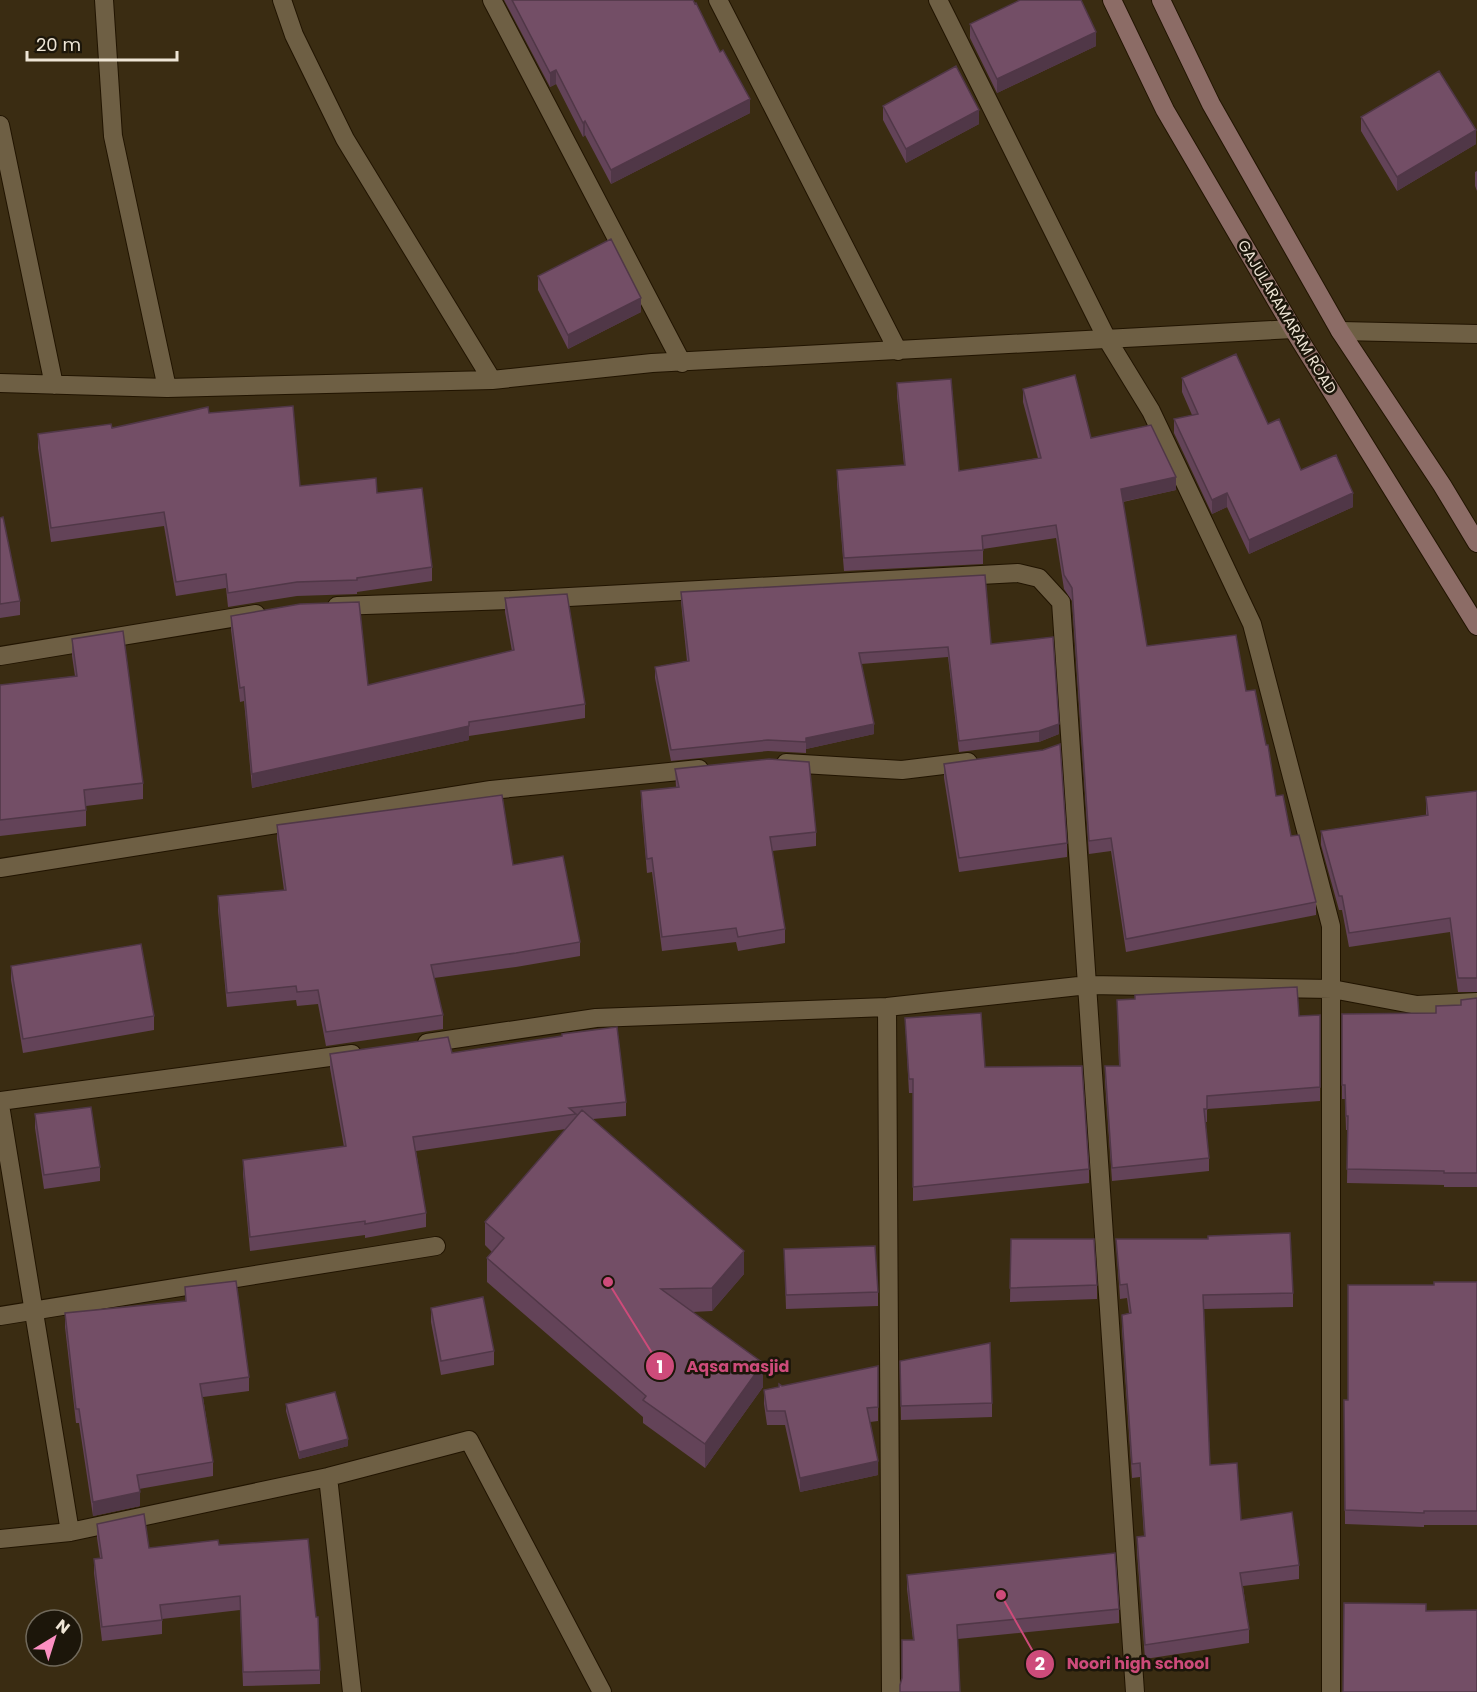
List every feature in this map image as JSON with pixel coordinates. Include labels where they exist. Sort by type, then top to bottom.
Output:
[{"type":"main road","name":"GAJULARAMARAM ROAD","points":[[1112,0],[1165,110],[1293,329],[1477,626]]},
{"type":"main road","points":[[1161,0],[1211,104],[1340,331],[1442,485],[1477,543]]},
{"type":"street","points":[[104,0],[113,136],[167,388]]},
{"type":"street","points":[[282,0],[294,35],[345,139],[492,380]]},
{"type":"street","points":[[492,0],[682,363]]},
{"type":"street","points":[[718,0],[898,351]]},
{"type":"street","points":[[938,0],[1107,339],[1152,411],[1252,624],[1331,926],[1331,1692]]},
{"type":"street","points":[[0,125],[54,385]]},
{"type":"street","points":[[0,383],[167,388],[492,380],[652,363],[1293,329]]},
{"type":"street","points":[[1340,331],[1477,334]]},
{"type":"street","points":[[323,606],[513,600],[1018,573],[1039,578],[1061,602],[1135,1692]]},
{"type":"street","points":[[0,656],[276,610]]},
{"type":"street","points":[[1052,749],[1072,741]]},
{"type":"street","points":[[769,762],[902,771],[984,760]]},
{"type":"street","points":[[0,868],[491,790],[711,768]]},
{"type":"street","points":[[414,1045],[596,1018],[887,1007],[1088,985],[1332,989],[1417,1005],[1477,1002]]},
{"type":"street","points":[[887,1007],[891,1692]]},
{"type":"street","points":[[70,1532],[0,1103],[368,1052]]},
{"type":"street","points":[[0,1316],[436,1246]]},
{"type":"street","points":[[0,1539],[70,1532],[328,1477],[469,1440],[602,1692]]},
{"type":"street","points":[[328,1477],[352,1692]]},
{"type":"building","points":[[512,0],[693,0],[720,52],[723,50],[750,99],[611,170],[585,121],[583,123],[556,70],[550,73]]},
{"type":"building","points":[[1020,0],[1081,0],[1096,32],[997,79],[970,24]]},
{"type":"building","points":[[956,66],[979,110],[906,149],[883,106]]},
{"type":"building","points":[[1439,71],[1476,130],[1397,177],[1361,117]]},
{"type":"building","points":[[611,239],[641,298],[568,335],[538,276]]},
{"type":"building","points":[[1236,354],[1268,424],[1279,419],[1301,470],[1336,455],[1353,493],[1249,540],[1227,493],[1212,500],[1174,419],[1198,414],[1182,378]]},
{"type":"building","points":[[1075,375],[1091,438],[1151,425],[1176,477],[1121,489],[1147,646],[1236,635],[1246,691],[1255,690],[1266,745],[1268,745],[1276,796],[1283,795],[1291,836],[1299,835],[1316,902],[1126,939],[1111,838],[1089,841],[1072,588],[1064,575],[1056,525],[982,536],[983,550],[844,558],[837,470],[905,465],[897,383],[951,379],[959,471],[1041,458],[1023,389]]},
{"type":"building","points":[[293,406],[300,486],[376,478],[377,493],[422,488],[432,567],[357,578],[357,580],[297,582],[228,593],[226,574],[176,582],[164,512],[51,528],[38,434],[111,424],[112,428],[208,407],[209,413]]},
{"type":"building","points":[[3,517],[20,601],[0,604],[0,518]]},
{"type":"building","points":[[985,575],[991,644],[1053,637],[1059,724],[1039,731],[959,741],[948,647],[859,653],[874,724],[806,738],[806,742],[768,740],[671,750],[655,667],[689,661],[681,592]]},
{"type":"building","points":[[567,594],[585,704],[469,722],[469,726],[252,774],[244,687],[240,688],[231,616],[300,604],[359,602],[368,685],[514,650],[505,598]]},
{"type":"building","points":[[123,631],[143,783],[84,790],[86,810],[0,820],[0,685],[77,676],[72,639]]},
{"type":"building","points":[[1060,744],[1067,843],[959,858],[944,764],[1043,750]]},
{"type":"building","points":[[769,759],[809,762],[816,832],[770,837],[785,929],[738,937],[736,928],[662,937],[652,858],[647,859],[641,791],[679,787],[675,769]]},
{"type":"building","points":[[1477,791],[1477,978],[1458,978],[1450,918],[1349,933],[1342,896],[1339,896],[1321,831],[1428,815],[1426,797]]},
{"type":"building","points":[[502,795],[513,865],[563,856],[580,942],[431,965],[443,1015],[326,1032],[318,990],[297,992],[296,986],[227,993],[218,896],[286,890],[277,825]]},
{"type":"building","points":[[141,944],[154,1016],[23,1039],[11,966]]},
{"type":"building","points":[[1297,987],[1299,1016],[1320,1015],[1320,1087],[1207,1096],[1207,1109],[1204,1109],[1209,1158],[1112,1168],[1105,1066],[1120,1066],[1117,1000],[1135,999],[1135,995]]},
{"type":"building","points":[[1477,998],[1477,1173],[1347,1169],[1348,1116],[1346,1116],[1345,1085],[1342,1085],[1342,1014],[1436,1013],[1436,1006],[1461,1005],[1461,1000]]},
{"type":"building","points":[[981,1013],[985,1067],[1082,1066],[1089,1169],[913,1187],[913,1079],[909,1079],[905,1018]]},
{"type":"building","points":[[617,1027],[626,1102],[569,1108],[576,1114],[413,1137],[426,1213],[365,1224],[365,1221],[250,1237],[243,1160],[346,1146],[330,1054],[448,1037],[452,1053]]},
{"type":"building","points":[[91,1107],[100,1167],[44,1175],[35,1114]]},
{"type":"building","points":[[582,1110],[744,1251],[712,1288],[661,1289],[763,1363],[705,1444],[643,1400],[646,1396],[487,1258],[504,1238],[485,1222]]},
{"type":"building","points":[[1290,1233],[1293,1293],[1203,1295],[1210,1465],[1237,1463],[1241,1520],[1292,1512],[1299,1565],[1240,1573],[1249,1629],[1145,1645],[1137,1537],[1145,1536],[1140,1463],[1132,1464],[1122,1315],[1131,1313],[1127,1284],[1120,1285],[1116,1239],[1208,1239],[1208,1236]]},
{"type":"building","points":[[1011,1239],[1094,1239],[1097,1285],[1010,1288]]},
{"type":"building","points":[[875,1246],[878,1292],[786,1295],[784,1249]]},
{"type":"building","points":[[236,1281],[249,1377],[200,1384],[213,1462],[137,1475],[140,1492],[93,1502],[79,1409],[76,1409],[65,1313],[186,1301],[185,1287]]},
{"type":"building","points":[[1434,1282],[1477,1282],[1477,1511],[1424,1511],[1424,1513],[1345,1510],[1344,1400],[1348,1400],[1348,1285],[1434,1285]]},
{"type":"building","points":[[483,1297],[494,1351],[441,1361],[431,1308]]},
{"type":"building","points":[[990,1343],[992,1403],[901,1406],[900,1361]]},
{"type":"building","points":[[878,1366],[878,1407],[867,1408],[878,1461],[800,1478],[785,1411],[767,1411],[764,1390],[779,1387],[779,1384],[782,1386]]},
{"type":"building","points":[[335,1392],[348,1439],[299,1452],[286,1404]]},
{"type":"building","points":[[144,1514],[149,1548],[218,1540],[219,1545],[308,1539],[316,1617],[318,1617],[320,1670],[243,1672],[240,1596],[160,1605],[162,1620],[102,1627],[94,1559],[102,1558],[97,1524]]},
{"type":"building","points":[[1115,1553],[1119,1609],[957,1625],[960,1692],[900,1692],[902,1640],[914,1640],[907,1575]]},
{"type":"building","points":[[1344,1603],[1426,1604],[1426,1611],[1477,1610],[1477,1692],[1343,1692]]},
{"type":"place","name":"Aqsa masjid","points":[[608,1282]]},
{"type":"place","name":"Noori high school","points":[[1001,1595]]}]
